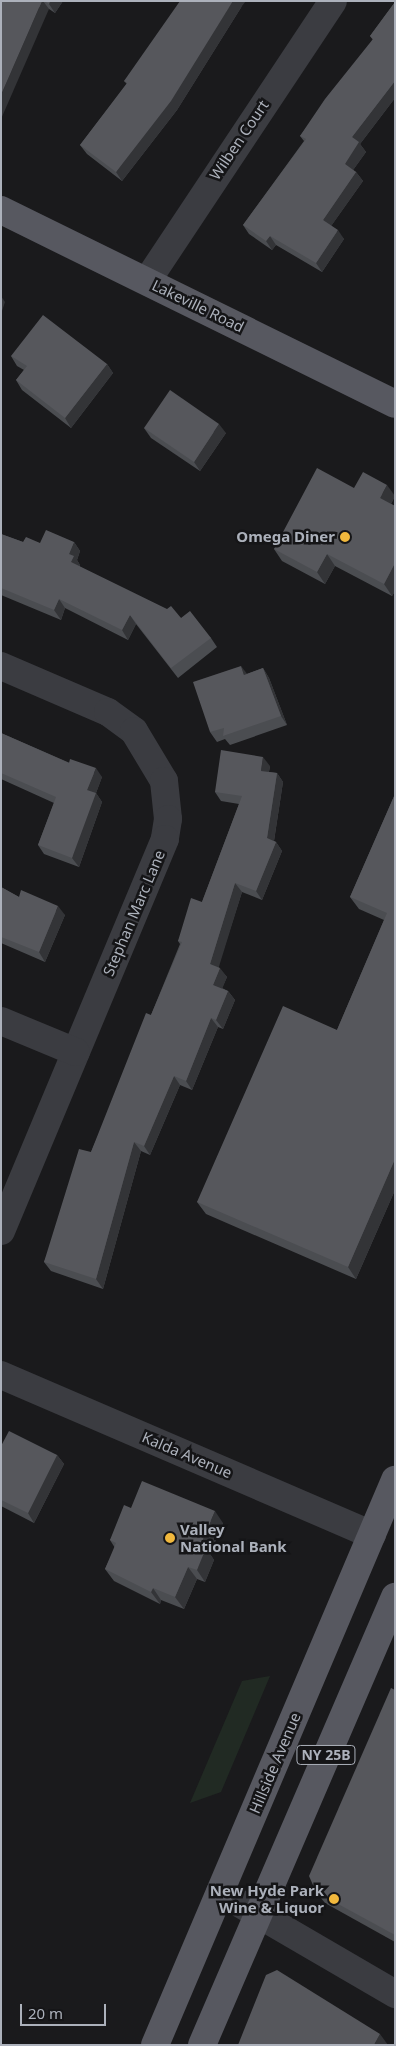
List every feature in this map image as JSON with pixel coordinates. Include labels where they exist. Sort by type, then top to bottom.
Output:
[{"type":"main road","name":"Lakeville Road","points":[[1,210],[395,404]]},
{"type":"main road","name":"Hillside Avenue","points":[[155,2045],[395,1480]]},
{"type":"main road","name":"NY 25B","points":[[202,2045],[258,1913],[393,1608]]},
{"type":"street","name":"Wilben Court","points":[[147,281],[333,1]]},
{"type":"street","name":"Stephan Marc Lane","points":[[1,666],[108,712],[134,732],[164,781],[168,818],[165,839],[1,1230]]},
{"type":"street","points":[[1,1021],[76,1052]]},
{"type":"street","name":"Kalda Avenue","points":[[1,1375],[372,1535]]},
{"type":"street","points":[[220,1892],[395,1994]]},
{"type":"shaded area","points":[[270,1676],[221,1792],[190,1803],[242,1681]]},
{"type":"building","points":[[1,1],[42,1],[1,95]]},
{"type":"building","points":[[180,1],[233,1],[171,101],[116,172],[80,145],[127,83],[124,81]]},
{"type":"building","points":[[395,2],[395,81],[352,137],[359,142],[345,164],[356,172],[323,220],[338,230],[316,263],[270,236],[266,241],[243,225],[306,139],[300,136],[325,99],[373,39],[370,36]]},
{"type":"building","points":[[43,315],[107,364],[65,418],[16,380],[27,366],[11,356]]},
{"type":"building","points":[[170,390],[219,424],[194,462],[144,428]]},
{"type":"building","name":"Omega Diner","points":[[317,468],[354,488],[363,472],[387,485],[380,498],[395,506],[395,563],[384,584],[327,554],[317,572],[274,549]]},
{"type":"building","points":[[46,530],[74,542],[69,554],[74,556],[71,562],[167,609],[171,606],[181,618],[190,611],[211,638],[171,668],[130,615],[122,630],[59,599],[54,610],[1,588],[1,534],[23,542],[26,537],[40,543]]},
{"type":"building","points":[[241,666],[244,675],[263,668],[281,716],[223,736],[224,728],[210,732],[193,682]]},
{"type":"building","points":[[1,733],[69,763],[70,759],[96,768],[87,790],[96,793],[72,858],[38,845],[56,797],[1,773]]},
{"type":"building","points":[[221,750],[263,757],[261,771],[277,773],[267,838],[276,842],[256,891],[235,883],[210,964],[220,968],[213,985],[228,991],[216,1020],[211,1018],[186,1081],[174,1076],[144,1146],[134,1142],[96,1279],[44,1262],[79,1149],[91,1152],[146,1013],[151,1015],[182,942],[178,941],[191,898],[202,902],[242,796],[215,792]]},
{"type":"building","points":[[395,794],[395,1159],[348,1267],[197,1202],[283,1006],[337,1030],[387,913],[350,897]]},
{"type":"building","points":[[1,887],[19,897],[21,890],[58,906],[39,952],[1,937]]},
{"type":"building","points":[[9,1431],[57,1455],[28,1513],[1,1500],[1,1446]]},
{"type":"building","name":"Valley National Bank","points":[[142,1481],[215,1511],[200,1546],[206,1548],[197,1570],[188,1567],[175,1597],[153,1588],[151,1592],[105,1569],[116,1543],[110,1540],[124,1505],[131,1508]]},
{"type":"building","points":[[391,1688],[395,1690],[395,1935],[316,1892],[309,1876]]},
{"type":"building","points":[[277,1970],[380,2034],[374,2045],[238,2045],[266,1975]]},
{"type":"place","name":"Omega Diner","points":[[345,537]]},
{"type":"place","name":"Valley National Bank","points":[[170,1538]]},
{"type":"place","name":"New Hyde Park Wine & Liquor","points":[[334,1899]]}]
